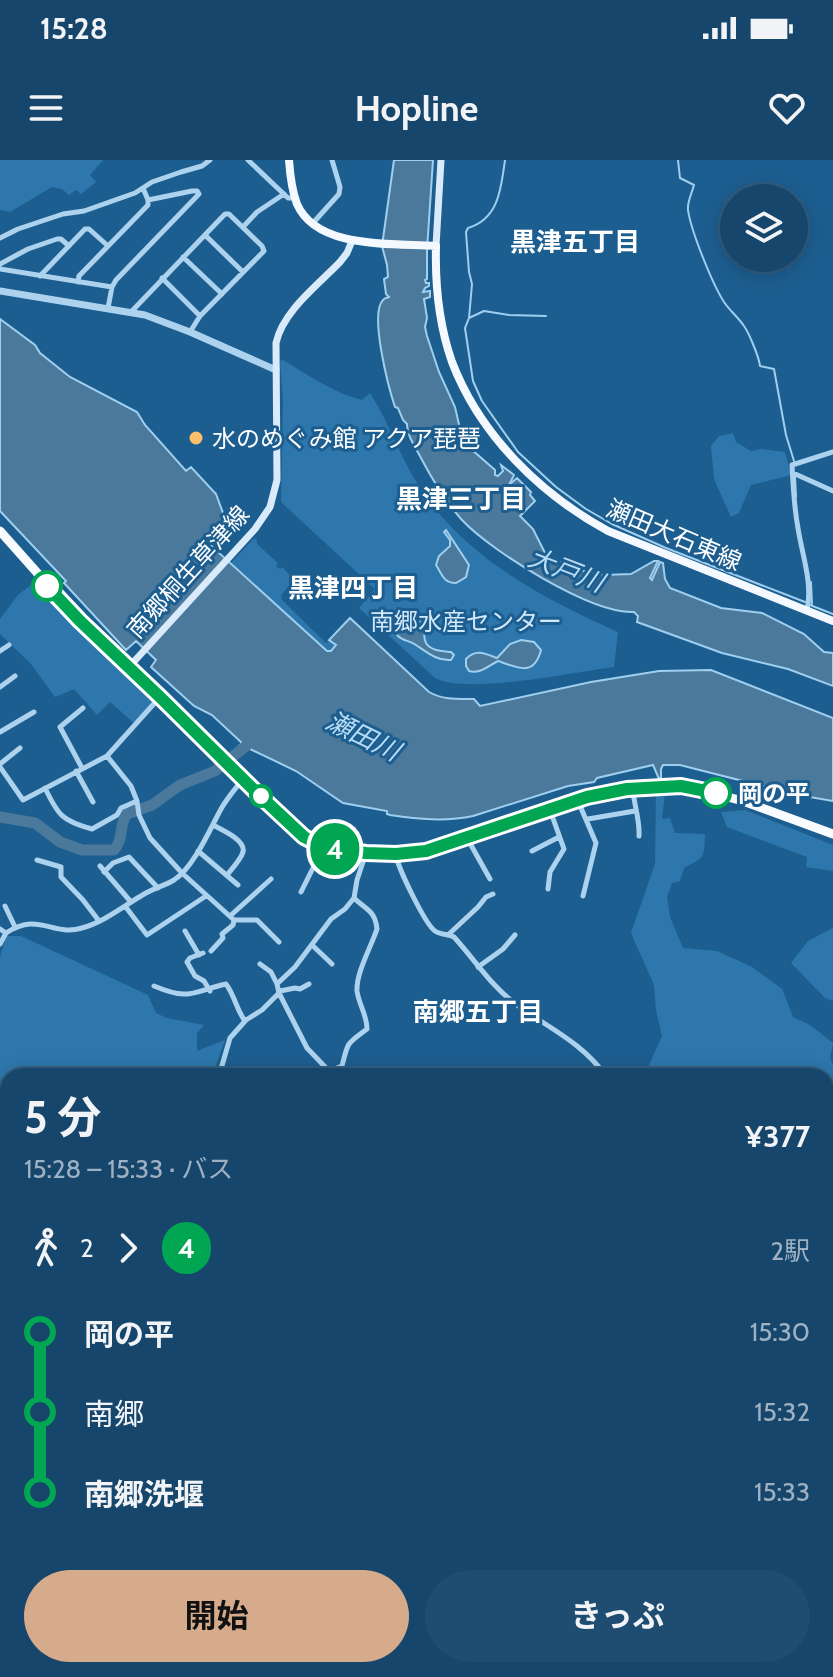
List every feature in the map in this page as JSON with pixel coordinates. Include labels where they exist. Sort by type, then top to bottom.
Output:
[{"type":"highway","points":[[0,531],[70,611],[243,779],[304,837],[326,846],[366,853],[426,851],[578,801],[633,789],[666,786],[697,789],[754,804],[833,834]]},
{"type":"main road","points":[[289,160],[295,198],[305,216],[328,233],[355,241],[433,246],[441,160]]},
{"type":"main road","name":"南郷桐生草津線","points":[[129,667],[263,519],[274,498],[277,480],[276,343],[283,322],[340,262],[355,241]]},
{"type":"main road","name":"瀬田大石東線","points":[[433,246],[442,326],[452,360],[475,408],[512,457],[553,496],[608,531],[833,621]]},
{"type":"street","points":[[0,238],[63,214],[84,211],[135,193],[165,177],[202,166],[210,160]]},
{"type":"street","points":[[248,160],[288,198],[295,198]]},
{"type":"street","points":[[313,223],[340,190],[332,160]]},
{"type":"street","points":[[78,282],[79,276],[148,205],[143,188]]},
{"type":"street","points":[[108,308],[116,280],[199,194],[192,191],[148,200]]},
{"type":"street","points":[[243,227],[257,212],[284,194]]},
{"type":"street","points":[[131,312],[225,214],[229,214],[264,251],[200,316],[190,332]]},
{"type":"street","points":[[40,276],[85,229],[108,246]]},
{"type":"street","points":[[205,235],[243,272]]},
{"type":"street","points":[[0,267],[28,249],[57,239],[69,246]]},
{"type":"street","points":[[183,257],[222,294]]},
{"type":"street","points":[[0,267],[112,287]]},
{"type":"street","points":[[162,278],[200,316]]},
{"type":"street","points":[[0,291],[159,319],[276,370]]},
{"type":"street","points":[[807,611],[809,586],[797,527],[792,465],[833,452]]},
{"type":"street","points":[[793,473],[833,491]]},
{"type":"street","points":[[0,651],[9,645]]},
{"type":"street","points":[[0,687],[15,676]]},
{"type":"street","points":[[20,748],[0,766],[23,800],[107,756],[160,697]]},
{"type":"street","points":[[83,708],[60,727],[93,802]]},
{"type":"street","points":[[0,732],[34,712]]},
{"type":"street","points":[[107,756],[131,786],[139,815],[150,838],[182,873],[232,918],[257,920],[279,942]]},
{"type":"street","points":[[0,944],[3,931],[33,922],[71,931],[85,927],[175,880],[208,837],[222,807],[243,779]]},
{"type":"street","points":[[45,788],[56,811],[64,818],[92,829],[117,815],[121,808],[137,803]]},
{"type":"street","points":[[633,789],[639,836]]},
{"type":"street","points":[[578,801],[596,843],[583,896]]},
{"type":"street","points":[[548,889],[550,872],[564,849],[550,810]]},
{"type":"street","points":[[588,819],[635,811]]},
{"type":"street","points":[[213,825],[243,846],[243,852],[227,875]]},
{"type":"street","points":[[532,851],[559,837]]},
{"type":"street","points":[[467,838],[490,879]]},
{"type":"street","points":[[301,892],[326,846]]},
{"type":"street","points":[[198,851],[238,885]]},
{"type":"street","points":[[277,984],[295,967],[331,919],[354,898],[366,853]]},
{"type":"street","points":[[396,854],[398,866],[434,931],[449,934],[511,1000],[572,1040],[600,1068]]},
{"type":"street","points":[[158,888],[129,857],[102,869],[147,935],[207,895]]},
{"type":"street","points":[[37,860],[61,867],[61,877],[99,921]]},
{"type":"street","points":[[232,918],[271,879]]},
{"type":"street","points":[[449,934],[486,897],[493,894]]},
{"type":"street","points":[[337,1068],[342,1066],[347,1044],[367,1029],[358,997],[357,980],[377,929],[372,912],[354,898]]},
{"type":"street","points":[[5,906],[15,927]]},
{"type":"street","points":[[211,951],[223,938],[222,934],[233,925],[232,918]]},
{"type":"street","points":[[185,931],[201,954],[187,962],[195,976],[204,981],[210,991]]},
{"type":"street","points":[[478,967],[503,949],[515,935]]},
{"type":"street","points":[[312,945],[332,964]]},
{"type":"street","points":[[260,964],[271,972],[311,1055],[326,1068]]},
{"type":"street","points":[[224,1068],[230,1038],[245,1021],[262,1010],[279,992],[300,989],[309,984]]},
{"type":"street","points":[[154,986],[188,995],[227,985],[245,1021]]},
{"type":"green space","points":[[0,160],[103,160],[90,175],[96,182],[81,194],[76,190],[69,195],[62,189],[52,187],[10,212],[0,210]]},
{"type":"green space","name":"南郷水産センター","points":[[280,361],[341,393],[362,400],[370,393],[415,479],[441,515],[485,557],[510,575],[535,591],[618,632],[614,667],[495,683],[450,683],[435,678],[359,608],[375,589],[281,502],[283,401]]},
{"type":"green space","points":[[733,433],[736,442],[751,451],[785,452],[791,475],[751,485],[739,513],[731,517],[714,479],[711,446],[719,436]]},
{"type":"green space","points":[[254,538],[278,563],[276,566],[282,567],[291,576],[293,581],[281,599],[326,643],[329,640],[336,645],[331,651],[327,651],[230,564]]},
{"type":"green space","points":[[36,581],[154,701],[134,723],[110,702],[97,715],[74,689],[55,697],[31,664],[0,634],[0,619],[18,595]]},
{"type":"green space","points":[[656,791],[665,793],[662,819],[670,818],[675,833],[705,834],[702,856],[684,868],[680,881],[672,883],[667,897],[670,917],[683,948],[717,951],[752,967],[782,989],[793,1017],[810,1025],[833,1043],[830,1056],[833,1068],[648,1068],[662,1036],[654,985],[631,933],[655,864]]},
{"type":"green space","points":[[745,810],[833,845],[833,871],[806,867],[807,857],[727,827],[721,812]]},
{"type":"green space","points":[[833,928],[833,1001],[825,998],[791,963],[808,941]]},
{"type":"green space","points":[[6,936],[21,936],[148,995],[156,1013],[204,1025],[197,1033],[197,1051],[225,1040],[215,1068],[0,1068],[0,957]]},
{"type":"water","name":"大戸川","points":[[394,160],[433,160],[425,280],[429,286],[423,292],[430,291],[430,297],[424,299],[425,327],[439,372],[455,407],[463,442],[495,470],[495,475],[503,471],[501,465],[514,475],[509,485],[517,478],[531,492],[535,501],[520,516],[533,529],[546,555],[574,569],[604,575],[631,574],[658,561],[650,578],[652,580],[660,562],[663,563],[670,588],[721,608],[762,613],[804,634],[824,652],[833,653],[833,686],[788,669],[722,653],[637,622],[638,616],[634,612],[615,610],[568,592],[495,548],[456,513],[430,474],[410,437],[407,424],[395,407],[379,335],[379,308],[383,299],[389,297],[386,294],[384,279],[388,277],[387,265],[382,246]]},
{"type":"water","name":"瀬田川","points":[[0,319],[70,377],[137,412],[186,471],[191,467],[216,494],[223,513],[231,520],[216,536],[206,533],[207,542],[327,651],[336,645],[329,640],[350,618],[429,692],[445,698],[474,699],[480,706],[659,671],[711,670],[833,718],[833,801],[680,765],[663,765],[659,779],[653,765],[568,786],[473,816],[421,819],[343,803],[296,771],[248,748],[237,757],[232,753],[242,743],[151,667],[156,660],[136,641],[126,650],[0,511]]},
{"type":"water","points":[[446,530],[469,565],[466,577],[456,583],[446,580],[436,565],[439,556],[450,546],[444,532]]},
{"type":"water","points":[[399,613],[418,618],[428,646],[451,652],[454,655],[451,660],[437,658],[398,636],[385,621]]},
{"type":"water","points":[[521,640],[534,642],[541,650],[530,667],[519,668],[498,661],[477,671],[469,671],[466,666],[466,659],[474,654],[497,658],[510,644]]},
{"type":"waterway","points":[[505,160],[497,201],[486,218],[466,232],[472,284],[465,328],[473,381],[482,401],[518,452],[556,487],[586,509],[666,548],[805,602]]},
{"type":"waterway","points":[[678,160],[680,178],[694,185],[688,210],[714,283],[724,302],[746,329],[760,366],[774,369],[794,461]]},
{"type":"waterway","points":[[469,318],[484,311],[546,316]]},
{"type":"waterway","points":[[795,476],[796,497]]},
{"type":"waterway","points":[[811,582],[812,604]]},
{"type":"waterway","points":[[810,605],[833,614]]},
{"type":"waterway","points":[[0,817],[35,823],[60,842],[82,850],[114,850],[127,814],[152,805],[180,785],[215,771],[246,746]]},
{"type":"bus line","name":"4","points":[[47,586],[257,793],[304,837],[318,844],[366,853],[426,851],[587,797],[627,789],[681,786],[716,793]]},
{"type":"place","name":"水のめぐみ館 アクア琵琶","points":[[196,438]]},
{"type":"place","name":"岡の平","points":[[716,793]]},
{"type":"district","name":"黒津五丁目","points":[[575,242]]},
{"type":"district","name":"黒津三丁目","points":[[461,499]]},
{"type":"district","name":"黒津四丁目","points":[[353,588]]},
{"type":"district","name":"南郷五丁目","points":[[478,1012]]}]
